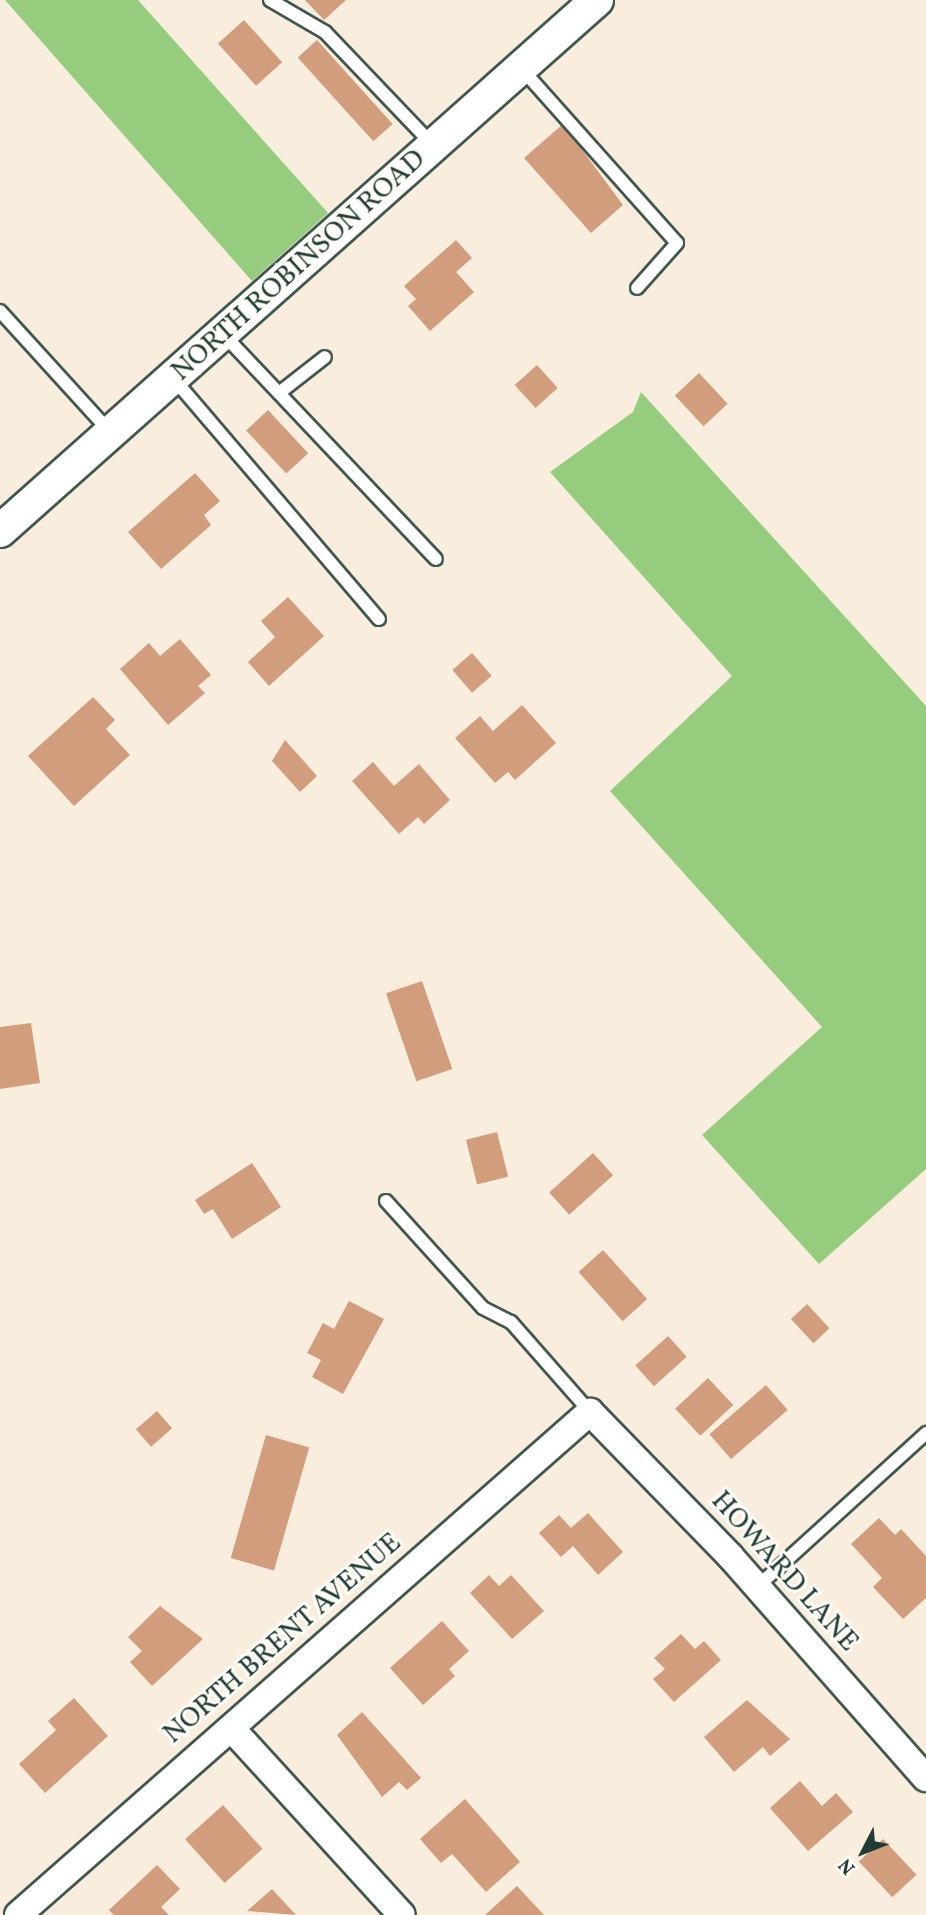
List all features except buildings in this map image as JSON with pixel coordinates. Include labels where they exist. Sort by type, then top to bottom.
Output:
[{"type":"street","name":"NORTH ROBINSON ROAD","points":[[0,531],[597,0]]},
{"type":"street","name":"HOWARD LANE","points":[[590,1412],[757,1587],[926,1778]]},
{"type":"street","name":"NORTH BRENT AVENUE","points":[[18,1915],[590,1412]]},
{"type":"street","points":[[231,1728],[402,1915]]},
{"type":"lane","points":[[270,0],[325,33],[433,146]]},
{"type":"lane","points":[[520,68],[677,243],[637,288]]},
{"type":"lane","points":[[0,311],[111,433]]},
{"type":"lane","points":[[222,333],[436,559]]},
{"type":"lane","points":[[279,393],[325,357]]},
{"type":"lane","points":[[173,377],[379,619]]},
{"type":"lane","points":[[386,1201],[483,1308],[511,1322],[590,1412]]},
{"type":"lane","points":[[757,1587],[926,1433]]},
{"type":"green space","points":[[5,0],[138,0],[328,213],[252,281]]},
{"type":"green space","points":[[641,392],[926,706],[926,1169],[819,1264],[702,1135],[822,1027],[610,791],[732,676],[550,472],[633,412]]}]
